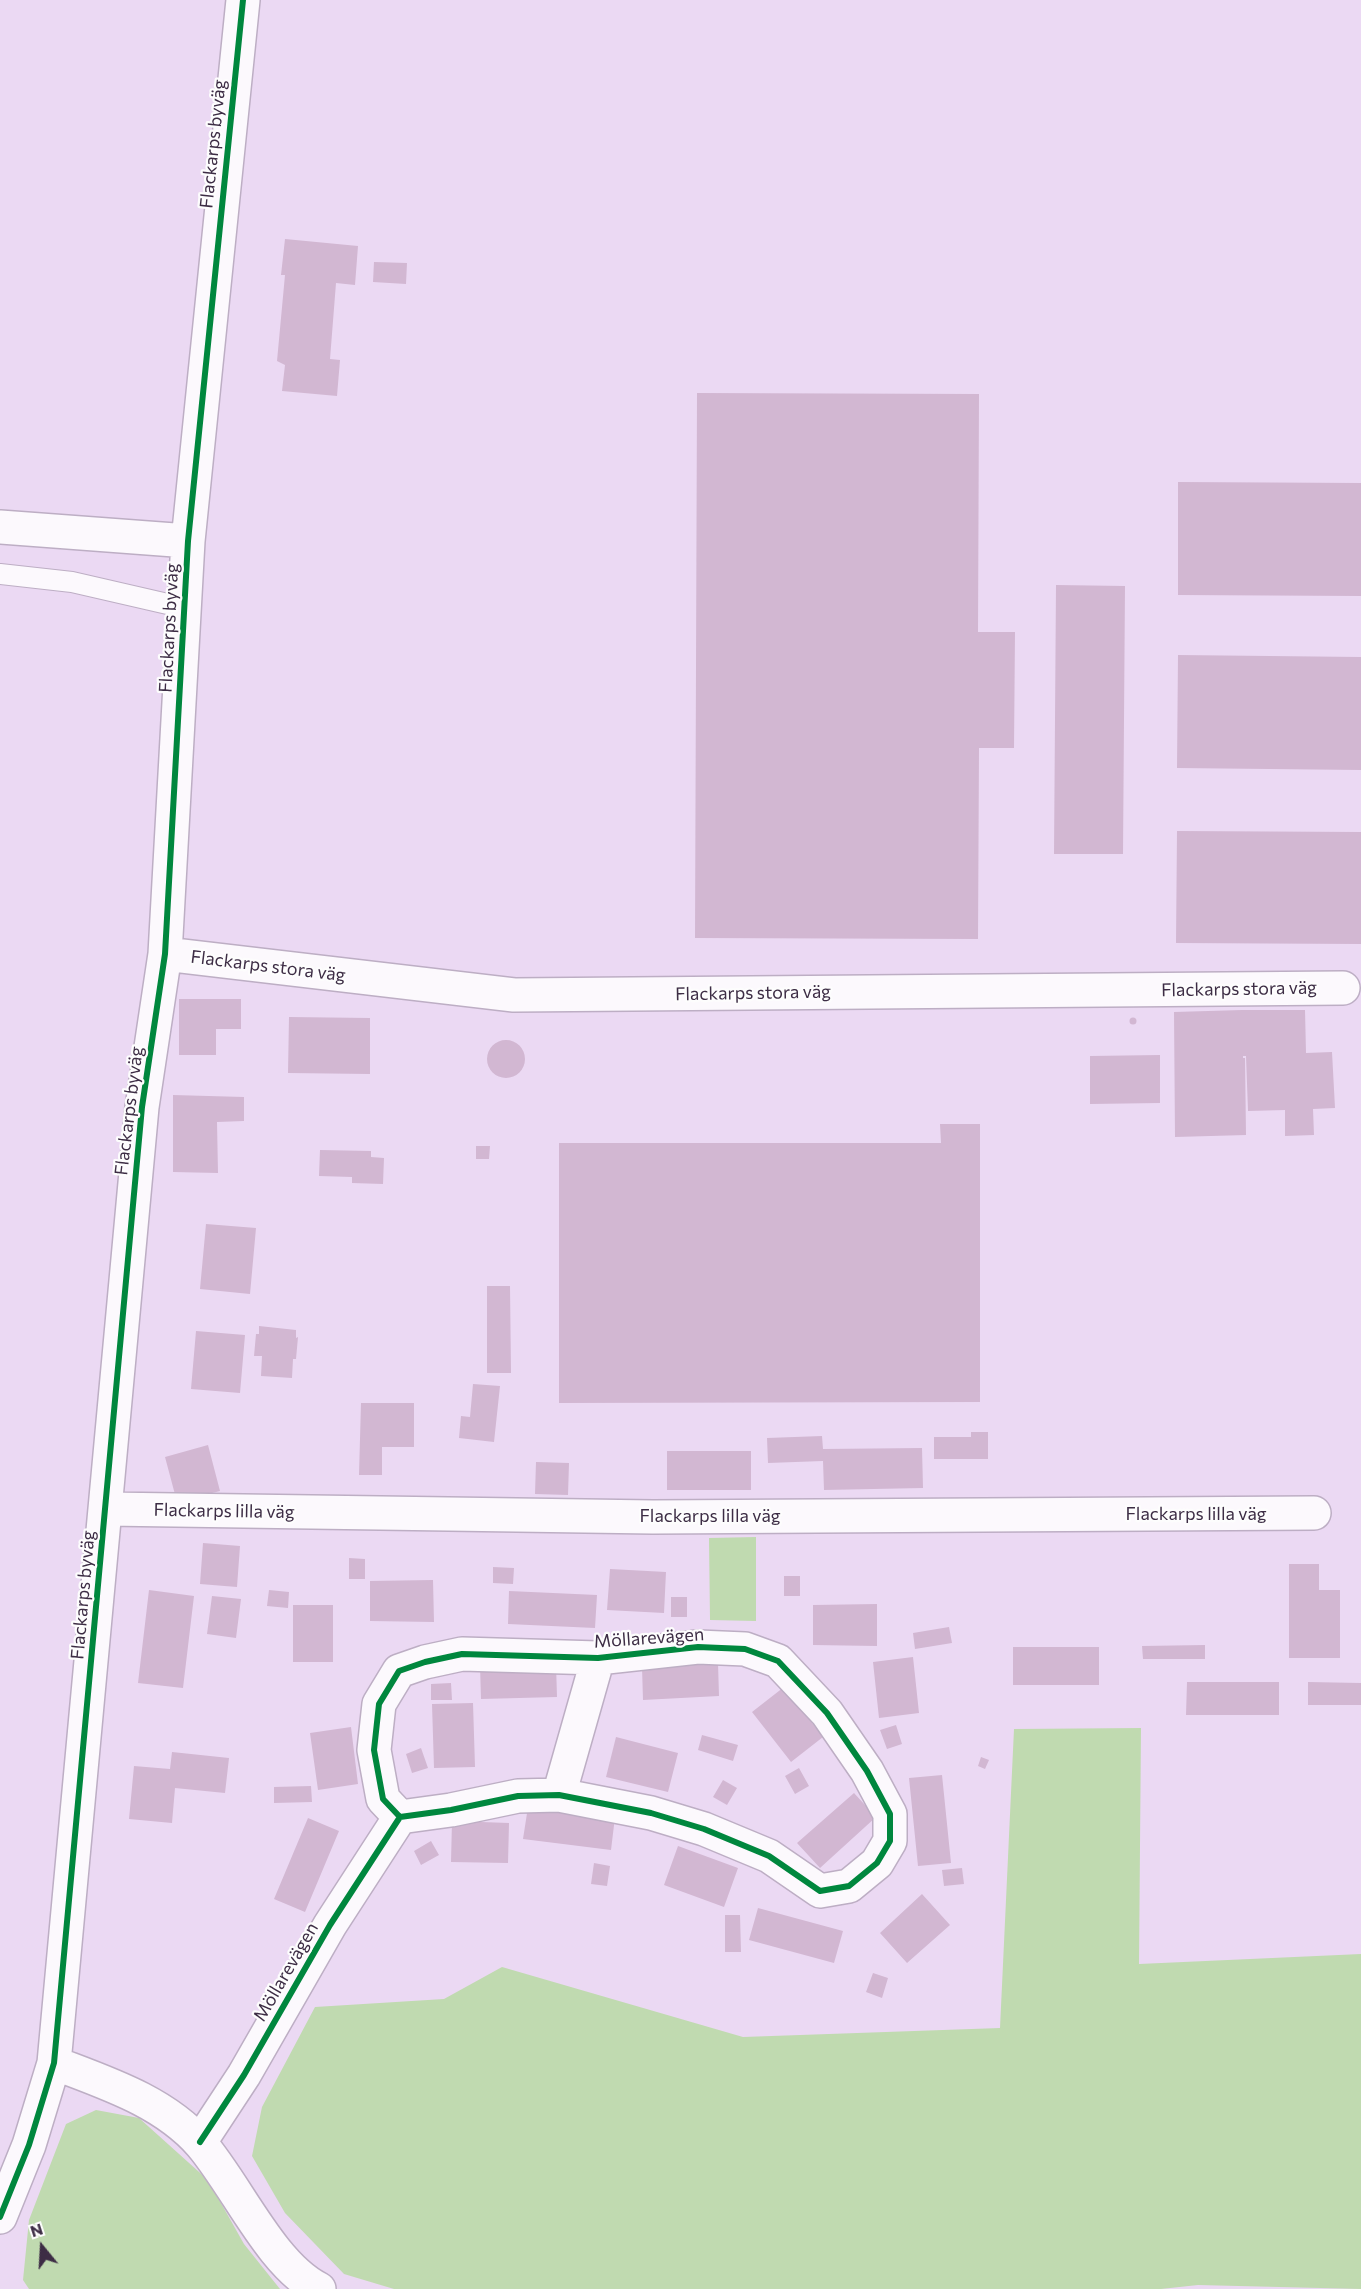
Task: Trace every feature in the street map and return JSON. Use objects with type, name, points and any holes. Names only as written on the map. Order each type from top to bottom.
[{"type":"street","name":"Flackarps byväg","points":[[0,2217],[29,2145],[54,2063],[107,1509],[142,1107],[165,954],[189,541],[243,0]]},
{"type":"street","name":"Flackarps byväg","points":[[0,527],[189,541]]},
{"type":"street","name":"Flackarps stora väg","points":[[165,954],[514,995],[1343,988]]},
{"type":"street","name":"Flackarps lilla väg","points":[[107,1509],[653,1517],[1314,1513]]},
{"type":"street","name":"Möllarevägen","points":[[698,1647],[745,1649],[778,1661],[828,1713],[867,1771],[890,1814],[890,1841],[877,1863],[849,1886],[820,1891],[769,1856],[704,1829],[651,1813],[559,1795],[518,1796],[451,1810],[400,1816],[383,1799],[374,1750],[379,1704],[399,1671],[425,1662],[462,1654],[598,1658],[698,1647]]},
{"type":"street","name":"Möllarevägen","points":[[559,1795],[598,1658]]},
{"type":"street","name":"Möllarevägen","points":[[200,2142],[244,2075],[330,1925],[400,1816]]},
{"type":"street","points":[[54,2063],[158,2107],[200,2142],[285,2262],[319,2289]]},
{"type":"lane","points":[[0,574],[72,582],[185,608]]},
{"type":"green space","points":[[756,1537],[756,1621],[710,1620],[709,1538]]},
{"type":"green space","points":[[1141,1728],[1139,1964],[1361,1954],[1361,2289],[1198,2285],[1161,2289],[394,2289],[344,2274],[285,2213],[252,2156],[262,2107],[315,2007],[444,1999],[502,1967],[743,2037],[1000,2028],[1014,1729]]},
{"type":"green space","points":[[96,2110],[139,2118],[208,2180],[244,2244],[280,2289],[29,2289],[23,2280],[29,2220],[66,2124]]},
{"type":"building","points":[[285,239],[358,246],[355,285],[336,283],[330,359],[340,360],[337,396],[282,391],[285,365],[277,361],[285,275],[281,275]]},
{"type":"building","points":[[374,262],[407,263],[406,284],[373,282]]},
{"type":"building","points":[[697,393],[979,394],[978,632],[1015,632],[1014,748],[979,748],[978,939],[695,938]]},
{"type":"building","points":[[1178,482],[1361,483],[1361,596],[1178,595]]},
{"type":"building","points":[[1056,585],[1125,586],[1123,854],[1054,854]]},
{"type":"building","points":[[1178,655],[1361,657],[1361,770],[1177,768]]},
{"type":"building","points":[[1177,831],[1361,832],[1361,944],[1176,943]]},
{"type":"building","points":[[179,999],[241,999],[241,1029],[216,1029],[216,1055],[179,1055]]},
{"type":"building","points":[[1305,1010],[1306,1053],[1332,1052],[1335,1108],[1313,1109],[1314,1135],[1285,1136],[1285,1110],[1248,1111],[1246,1056],[1243,1056],[1245,1058],[1246,1135],[1175,1137],[1174,1012]]},
{"type":"building","points":[[289,1017],[370,1018],[370,1074],[288,1073]]},
{"type":"building","points":[[1133,1018],[1136,1021],[1133,1024],[1130,1021]]},
{"type":"building","points":[[506,1040],[520,1045],[525,1059],[520,1073],[506,1078],[492,1073],[487,1059],[492,1045]]},
{"type":"building","points":[[1160,1055],[1160,1103],[1090,1104],[1090,1056]]},
{"type":"building","points":[[173,1095],[244,1097],[244,1121],[217,1122],[218,1173],[173,1172]]},
{"type":"building","points":[[940,1124],[980,1124],[980,1402],[559,1403],[559,1143],[941,1143]]},
{"type":"building","points":[[476,1146],[490,1146],[489,1159],[476,1159]]},
{"type":"building","points":[[320,1150],[371,1151],[371,1157],[384,1158],[383,1184],[352,1183],[352,1177],[319,1176]]},
{"type":"building","points":[[206,1224],[256,1228],[250,1294],[200,1289]]},
{"type":"building","points":[[487,1286],[510,1286],[511,1373],[487,1373]]},
{"type":"building","points":[[259,1326],[296,1330],[296,1338],[298,1337],[292,1378],[261,1376],[262,1356],[254,1356]]},
{"type":"building","points":[[196,1331],[245,1335],[240,1393],[191,1389]]},
{"type":"building","points":[[473,1384],[500,1386],[494,1442],[459,1438],[461,1416],[470,1417]]},
{"type":"building","points":[[361,1403],[414,1403],[414,1447],[382,1447],[382,1475],[359,1475]]},
{"type":"building","points":[[971,1432],[988,1432],[988,1459],[934,1459],[934,1437],[971,1437]]},
{"type":"building","points":[[822,1436],[823,1449],[922,1448],[923,1488],[824,1490],[823,1461],[768,1463],[767,1438]]},
{"type":"building","points":[[208,1445],[220,1491],[177,1502],[165,1457]]},
{"type":"building","points":[[667,1451],[751,1451],[751,1490],[667,1490]]},
{"type":"building","points":[[536,1462],[569,1463],[568,1495],[535,1494]]},
{"type":"building","points":[[203,1543],[240,1546],[237,1587],[200,1584]]},
{"type":"building","points":[[349,1558],[365,1559],[365,1579],[349,1579]]},
{"type":"building","points":[[1289,1564],[1319,1564],[1319,1590],[1340,1590],[1340,1658],[1289,1658]]},
{"type":"building","points":[[493,1567],[514,1568],[513,1584],[493,1583]]},
{"type":"building","points":[[610,1569],[666,1572],[664,1613],[607,1610]]},
{"type":"building","points":[[784,1576],[800,1576],[800,1596],[784,1596]]},
{"type":"building","points":[[433,1580],[434,1622],[370,1621],[370,1581]]},
{"type":"building","points":[[149,1590],[194,1596],[183,1688],[138,1683]]},
{"type":"building","points":[[269,1590],[289,1592],[288,1608],[267,1606]]},
{"type":"building","points":[[509,1591],[597,1595],[595,1628],[508,1624]]},
{"type":"building","points":[[212,1596],[241,1599],[236,1638],[207,1634]]},
{"type":"building","points":[[671,1597],[687,1597],[687,1617],[671,1617]]},
{"type":"building","points":[[877,1604],[877,1646],[813,1645],[813,1605]]},
{"type":"building","points":[[293,1605],[333,1605],[333,1662],[293,1662]]},
{"type":"building","points":[[949,1627],[952,1643],[915,1649],[913,1633]]},
{"type":"building","points":[[1205,1645],[1205,1659],[1143,1659],[1142,1646]]},
{"type":"building","points":[[1013,1647],[1099,1647],[1099,1685],[1013,1685]]},
{"type":"building","points":[[913,1657],[919,1713],[879,1718],[873,1662]]},
{"type":"building","points":[[718,1663],[719,1696],[643,1700],[642,1667]]},
{"type":"building","points":[[556,1664],[557,1697],[481,1699],[480,1665]]},
{"type":"building","points":[[1187,1682],[1279,1682],[1279,1715],[1186,1715]]},
{"type":"building","points":[[1308,1682],[1361,1683],[1361,1705],[1308,1705]]},
{"type":"building","points":[[451,1683],[452,1700],[431,1700],[431,1684]]},
{"type":"building","points":[[784,1687],[823,1737],[791,1762],[752,1712]]},
{"type":"building","points":[[473,1703],[475,1767],[434,1768],[432,1704]]},
{"type":"building","points":[[896,1725],[902,1744],[887,1749],[880,1730]]},
{"type":"building","points":[[351,1727],[358,1784],[318,1790],[310,1733]]},
{"type":"building","points":[[702,1735],[738,1745],[733,1761],[698,1750]]},
{"type":"building","points":[[616,1737],[678,1753],[668,1792],[606,1777]]},
{"type":"building","points":[[421,1748],[428,1768],[412,1773],[406,1754]]},
{"type":"building","points":[[172,1752],[229,1758],[225,1793],[175,1788],[172,1823],[129,1819],[134,1766],[170,1769]]},
{"type":"building","points":[[981,1757],[989,1760],[985,1769],[978,1766]]},
{"type":"building","points":[[799,1768],[809,1786],[795,1794],[785,1776]]},
{"type":"building","points":[[942,1775],[951,1863],[918,1866],[909,1778]]},
{"type":"building","points":[[723,1780],[737,1788],[727,1805],[713,1797]]},
{"type":"building","points":[[311,1786],[312,1802],[274,1803],[274,1787]]},
{"type":"building","points":[[854,1793],[876,1817],[820,1868],[797,1843]]},
{"type":"building","points":[[528,1807],[615,1817],[611,1850],[523,1839]]},
{"type":"building","points":[[308,1818],[339,1831],[305,1912],[274,1899]]},
{"type":"building","points":[[452,1821],[509,1823],[508,1863],[451,1862]]},
{"type":"building","points":[[431,1841],[439,1855],[421,1865],[414,1851]]},
{"type":"building","points":[[678,1846],[738,1868],[724,1907],[664,1885]]},
{"type":"building","points":[[594,1863],[610,1866],[607,1886],[591,1884]]},
{"type":"building","points":[[962,1868],[964,1884],[944,1886],[942,1870]]},
{"type":"building","points":[[922,1894],[950,1925],[907,1963],[880,1933]]},
{"type":"building","points":[[758,1908],[843,1931],[834,1963],[749,1940]]},
{"type":"building","points":[[725,1915],[740,1915],[741,1952],[725,1952]]},
{"type":"building","points":[[873,1973],[888,1978],[882,1998],[866,1992]]},
{"type":"cycle path","points":[[0,2217],[29,2145],[54,2063],[142,1107],[165,954],[188,541],[243,0]]},
{"type":"cycle path","points":[[200,2142],[244,2075],[330,1925],[400,1817],[451,1810],[518,1796],[559,1795],[651,1813],[704,1829],[769,1856],[820,1891],[849,1886],[877,1863],[890,1841],[890,1814],[867,1771],[827,1713],[778,1661],[745,1649],[698,1647],[598,1658],[462,1654],[425,1662],[399,1671],[379,1704],[374,1750],[383,1799],[400,1817]]}]
